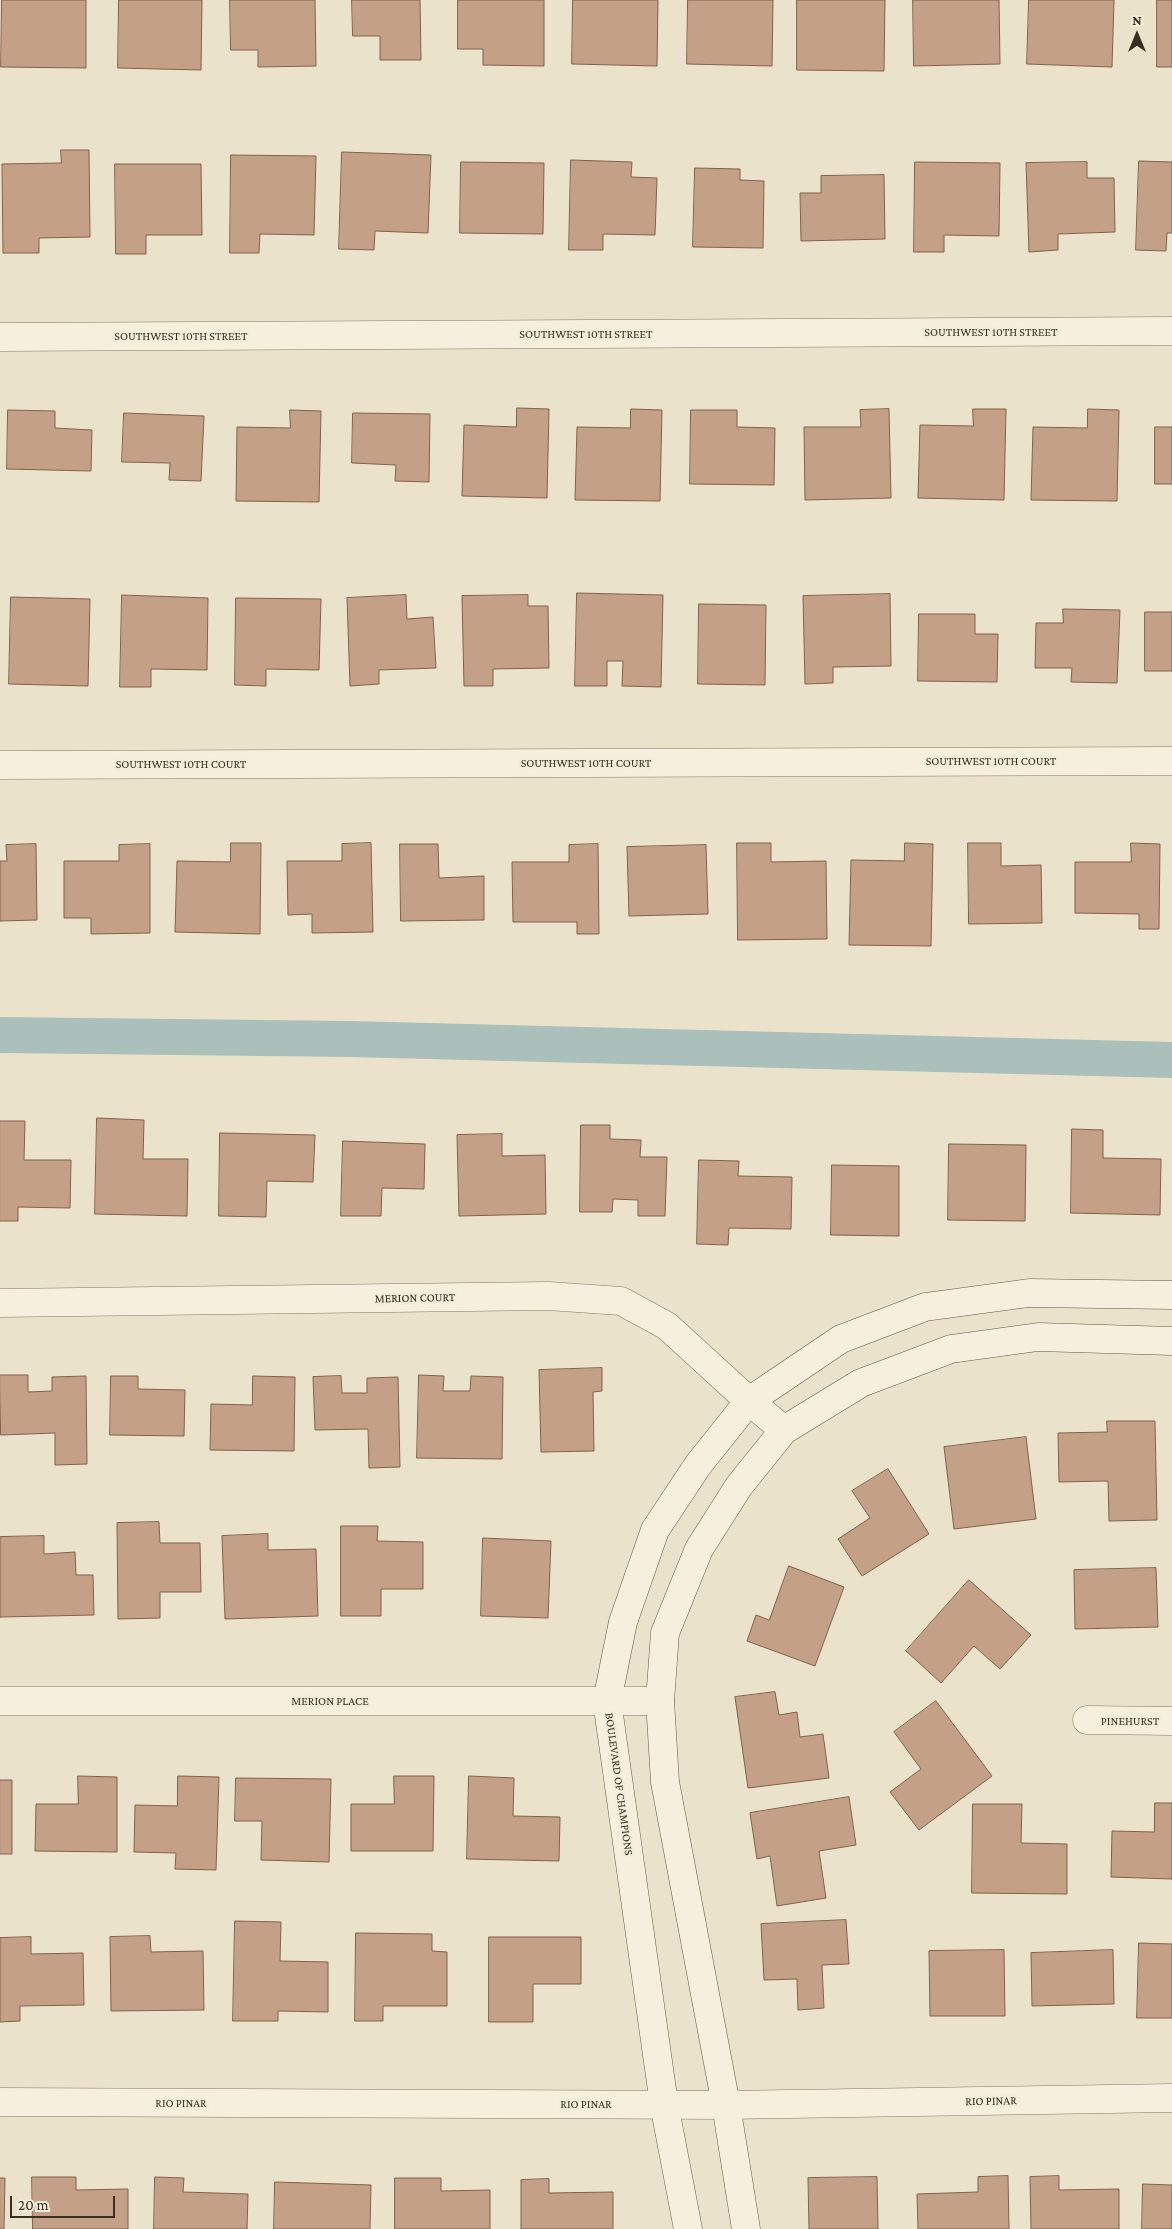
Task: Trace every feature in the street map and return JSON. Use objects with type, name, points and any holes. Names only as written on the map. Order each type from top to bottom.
[{"type":"street","name":"SOUTHWEST 10TH STREET","points":[[0,337],[1172,331]]},
{"type":"street","name":"SOUTHWEST 10TH COURT","points":[[0,765],[1172,761]]},
{"type":"street","name":"BOULEVARD OF CHAMPIONS","points":[[688,2229],[664,2104],[607,1701],[623,1622],[656,1530],[698,1465],[749,1401],[841,1339],[925,1307],[1028,1294],[1172,1295]]},
{"type":"street","name":"MERION COURT","points":[[0,1303],[548,1296],[621,1301],[667,1326],[749,1401],[784,1430]]},
{"type":"street","points":[[746,2229],[726,2105],[665,1782],[660,1701],[666,1633],[699,1549],[739,1486],[784,1430],[861,1383],[951,1350],[1038,1337],[1172,1341]]},
{"type":"street","name":"MERION PLACE","points":[[0,1701],[660,1701]]},
{"type":"street","name":"PINEHURST","points":[[1088,1720],[1172,1721]]},
{"type":"street","name":"RIO PINAR","points":[[0,2102],[726,2105],[1172,2098]]},
{"type":"building","points":[[2,0],[86,0],[86,68],[1,67]]},
{"type":"building","points":[[119,0],[202,0],[201,70],[118,68]]},
{"type":"building","points":[[230,0],[315,0],[316,66],[258,67],[258,50],[231,50]]},
{"type":"building","points":[[352,0],[420,0],[421,60],[380,60],[380,36],[353,36]]},
{"type":"building","points":[[458,0],[544,0],[544,66],[483,65],[483,49],[458,49]]},
{"type":"building","points":[[573,0],[658,0],[657,66],[572,64]]},
{"type":"building","points":[[688,0],[773,0],[772,66],[687,64]]},
{"type":"building","points":[[797,0],[885,0],[884,71],[797,70]]},
{"type":"building","points":[[913,0],[999,0],[1000,64],[914,66]]},
{"type":"building","points":[[1029,0],[1114,0],[1112,67],[1027,64]]},
{"type":"building","points":[[1157,0],[1172,0],[1172,67],[1157,67]]},
{"type":"building","points":[[61,150],[89,150],[90,237],[39,238],[39,253],[3,253],[2,164],[61,163]]},
{"type":"building","points":[[342,152],[431,155],[428,233],[375,231],[374,250],[339,249]]},
{"type":"building","points":[[231,155],[316,156],[314,235],[260,234],[259,253],[230,253]]},
{"type":"building","points":[[571,160],[632,162],[631,177],[657,178],[655,235],[603,234],[603,250],[569,250]]},
{"type":"building","points":[[1139,161],[1172,162],[1172,233],[1167,233],[1166,251],[1136,250]]},
{"type":"building","points":[[461,162],[544,163],[543,234],[460,233]]},
{"type":"building","points":[[915,162],[1000,163],[999,236],[944,235],[944,252],[914,252]]},
{"type":"building","points":[[1087,162],[1087,178],[1114,178],[1115,232],[1058,234],[1058,250],[1029,252],[1026,163]]},
{"type":"building","points":[[115,164],[201,164],[202,235],[146,235],[146,254],[116,254]]},
{"type":"building","points":[[695,168],[740,169],[740,180],[764,181],[763,248],[693,247]]},
{"type":"building","points":[[884,175],[885,239],[801,241],[800,193],[821,193],[821,176]]},
{"type":"building","points":[[517,408],[549,409],[547,498],[462,496],[464,425],[516,427]]},
{"type":"building","points":[[631,409],[662,410],[660,501],[575,500],[577,427],[630,428]]},
{"type":"building","points":[[889,409],[891,498],[805,500],[804,427],[861,427],[860,410]]},
{"type":"building","points":[[973,409],[1006,409],[1004,500],[918,498],[920,425],[973,426]]},
{"type":"building","points":[[1088,409],[1119,410],[1117,501],[1031,500],[1033,427],[1087,428]]},
{"type":"building","points":[[8,410],[55,411],[55,428],[92,430],[91,471],[7,469]]},
{"type":"building","points":[[290,410],[321,411],[319,502],[236,501],[237,427],[290,428]]},
{"type":"building","points":[[691,410],[737,410],[737,427],[775,428],[774,485],[690,484]]},
{"type":"building","points":[[124,413],[204,416],[201,481],[169,480],[170,463],[122,462]]},
{"type":"building","points":[[353,413],[430,414],[429,482],[395,481],[396,465],[352,463]]},
{"type":"building","points":[[1155,427],[1172,427],[1172,484],[1155,484]]},
{"type":"building","points":[[577,593],[663,595],[661,687],[622,686],[623,661],[607,661],[607,686],[575,686]]},
{"type":"building","points":[[890,594],[891,666],[833,667],[833,683],[805,684],[803,596]]},
{"type":"building","points":[[122,595],[208,598],[207,670],[151,669],[151,687],[120,687]]},
{"type":"building","points":[[406,595],[407,619],[433,617],[436,668],[379,670],[379,684],[350,686],[347,598]]},
{"type":"building","points":[[528,595],[528,606],[548,606],[549,668],[493,669],[493,686],[464,686],[462,596]]},
{"type":"building","points":[[11,597],[90,599],[88,686],[9,684]]},
{"type":"building","points":[[236,598],[321,599],[319,670],[266,669],[266,686],[235,685]]},
{"type":"building","points":[[699,604],[766,605],[765,685],[698,684]]},
{"type":"building","points":[[1063,609],[1120,610],[1117,683],[1071,682],[1072,668],[1035,668],[1036,623],[1063,623]]},
{"type":"building","points":[[1145,612],[1172,612],[1172,671],[1145,671]]},
{"type":"building","points":[[919,614],[975,614],[975,634],[998,634],[997,682],[918,681]]},
{"type":"building","points":[[231,843],[261,843],[260,934],[175,932],[177,861],[230,862]]},
{"type":"building","points":[[371,843],[373,932],[312,933],[312,914],[288,915],[287,861],[342,861],[342,844]]},
{"type":"building","points":[[737,843],[771,843],[771,862],[826,861],[827,939],[738,940]]},
{"type":"building","points":[[905,843],[933,844],[931,946],[849,945],[851,860],[904,861]]},
{"type":"building","points":[[968,843],[1001,843],[1001,866],[1041,865],[1042,923],[969,924]]},
{"type":"building","points":[[1131,843],[1160,844],[1159,929],[1139,929],[1139,914],[1075,913],[1075,862],[1131,862]]},
{"type":"building","points":[[36,844],[37,920],[0,921],[0,861],[7,861],[6,845]]},
{"type":"building","points":[[150,844],[150,933],[91,934],[91,918],[64,918],[64,861],[119,861],[119,845]]},
{"type":"building","points":[[400,844],[438,844],[439,878],[484,876],[484,920],[401,921]]},
{"type":"building","points":[[598,844],[599,934],[577,934],[577,922],[513,922],[512,862],[569,862],[569,845]]},
{"type":"building","points":[[706,845],[708,914],[629,916],[627,847]]},
{"type":"building","points":[[97,1118],[144,1120],[143,1159],[188,1159],[187,1216],[95,1214]]},
{"type":"building","points":[[0,1121],[25,1121],[24,1160],[71,1160],[70,1208],[18,1207],[18,1221],[0,1221]]},
{"type":"building","points":[[581,1125],[610,1125],[610,1139],[641,1140],[640,1157],[667,1157],[665,1216],[638,1216],[638,1200],[613,1199],[612,1212],[580,1212]]},
{"type":"building","points":[[1072,1129],[1103,1130],[1103,1158],[1161,1159],[1160,1215],[1071,1213]]},
{"type":"building","points":[[220,1133],[315,1135],[313,1182],[267,1181],[266,1217],[219,1216]]},
{"type":"building","points":[[502,1134],[502,1156],[545,1155],[546,1214],[459,1216],[457,1135]]},
{"type":"building","points":[[343,1141],[425,1144],[424,1189],[382,1188],[381,1216],[341,1216]]},
{"type":"building","points":[[949,1144],[1026,1145],[1025,1221],[948,1220]]},
{"type":"building","points":[[699,1160],[739,1161],[738,1176],[792,1177],[791,1229],[729,1228],[728,1245],[697,1244]]},
{"type":"building","points":[[832,1165],[899,1166],[899,1236],[831,1235]]},
{"type":"building","points":[[602,1368],[602,1391],[593,1392],[594,1451],[541,1452],[539,1370]]},
{"type":"building","points":[[0,1375],[28,1375],[28,1392],[52,1391],[52,1377],[86,1376],[87,1464],[55,1465],[55,1433],[1,1435]]},
{"type":"building","points":[[419,1375],[444,1376],[443,1391],[470,1391],[471,1376],[503,1377],[502,1459],[417,1458]]},
{"type":"building","points":[[111,1376],[138,1376],[138,1389],[185,1390],[184,1436],[110,1435]]},
{"type":"building","points":[[253,1376],[295,1377],[294,1451],[210,1450],[211,1404],[252,1405]]},
{"type":"building","points":[[341,1376],[342,1393],[367,1393],[367,1378],[398,1377],[400,1467],[369,1468],[368,1429],[315,1430],[313,1377]]},
{"type":"building","points":[[1107,1421],[1155,1421],[1157,1520],[1109,1521],[1108,1481],[1059,1482],[1058,1433],[1107,1432]]},
{"type":"building","points":[[1026,1437],[1036,1519],[954,1529],[944,1447]]},
{"type":"building","points":[[888,1469],[929,1534],[862,1576],[838,1539],[870,1518],[852,1491]]},
{"type":"building","points":[[159,1522],[160,1543],[200,1543],[201,1592],[160,1592],[160,1618],[118,1619],[117,1523]]},
{"type":"building","points":[[341,1526],[378,1526],[377,1541],[423,1542],[423,1589],[381,1589],[381,1616],[341,1616]]},
{"type":"building","points":[[268,1534],[268,1550],[316,1549],[318,1616],[225,1619],[222,1536]]},
{"type":"building","points":[[44,1536],[44,1554],[75,1552],[76,1575],[93,1575],[94,1615],[0,1617],[0,1537]]},
{"type":"building","points":[[483,1538],[551,1541],[548,1618],[481,1616]]},
{"type":"building","points":[[789,1566],[844,1587],[815,1666],[747,1641],[756,1615],[769,1620]]},
{"type":"building","points":[[1156,1568],[1158,1627],[1075,1629],[1074,1570]]},
{"type":"building","points":[[969,1580],[1031,1635],[1000,1669],[974,1646],[941,1683],[906,1651]]},
{"type":"building","points":[[775,1692],[779,1715],[797,1712],[800,1737],[823,1734],[829,1778],[748,1788],[735,1697]]},
{"type":"building","points":[[936,1701],[992,1776],[919,1830],[890,1792],[921,1769],[894,1732]]},
{"type":"building","points":[[78,1776],[117,1777],[117,1852],[35,1851],[36,1804],[78,1804]]},
{"type":"building","points":[[178,1776],[219,1777],[216,1870],[175,1869],[176,1853],[134,1852],[135,1805],[177,1806]]},
{"type":"building","points":[[394,1776],[434,1776],[433,1851],[351,1851],[351,1804],[394,1804]]},
{"type":"building","points":[[469,1776],[514,1778],[513,1816],[560,1817],[559,1861],[467,1859]]},
{"type":"building","points":[[236,1778],[331,1779],[329,1862],[261,1860],[262,1821],[235,1821]]},
{"type":"building","points":[[0,1780],[12,1780],[12,1854],[0,1854]]},
{"type":"building","points":[[849,1797],[856,1845],[819,1851],[826,1898],[777,1906],[770,1856],[757,1859],[750,1813]]},
{"type":"building","points":[[1155,1803],[1172,1803],[1172,1879],[1111,1877],[1112,1831],[1154,1832]]},
{"type":"building","points":[[973,1804],[1022,1804],[1021,1843],[1067,1844],[1067,1894],[972,1893]]},
{"type":"building","points":[[846,1920],[849,1964],[822,1965],[824,2008],[798,2010],[797,1979],[764,1980],[761,1924]]},
{"type":"building","points":[[235,1921],[281,1922],[280,1961],[328,1962],[328,2012],[278,2011],[278,2021],[233,2021]]},
{"type":"building","points":[[356,1933],[432,1934],[432,1951],[447,1952],[447,2006],[383,2006],[383,2021],[355,2021]]},
{"type":"building","points":[[150,1936],[151,1952],[203,1951],[204,2010],[111,2011],[110,1937]]},
{"type":"building","points":[[31,1937],[31,1954],[83,1953],[84,2005],[20,2006],[20,2021],[0,2022],[0,1938]]},
{"type":"building","points":[[489,1937],[581,1937],[581,1984],[533,1984],[533,2022],[489,2022]]},
{"type":"building","points":[[1139,1943],[1172,1944],[1172,2018],[1137,2018]]},
{"type":"building","points":[[1004,1950],[1005,2016],[930,2016],[929,1951]]},
{"type":"building","points":[[1113,1950],[1114,2004],[1032,2006],[1031,1953]]},
{"type":"building","points":[[1008,2176],[1009,2229],[918,2229],[917,2194],[978,2192],[978,2177]]},
{"type":"building","points":[[1059,2176],[1059,2190],[1119,2189],[1119,2229],[1031,2229],[1030,2177]]},
{"type":"building","points":[[32,2177],[76,2177],[76,2190],[128,2189],[128,2229],[33,2229]]},
{"type":"building","points":[[155,2177],[184,2178],[183,2192],[248,2194],[247,2229],[154,2229]]},
{"type":"building","points":[[877,2177],[878,2229],[809,2229],[808,2178]]},
{"type":"building","points":[[0,2178],[5,2178],[4,2229],[0,2229]]},
{"type":"building","points":[[395,2178],[441,2178],[441,2191],[490,2190],[490,2229],[395,2229]]},
{"type":"building","points":[[549,2179],[549,2193],[613,2192],[613,2229],[521,2229],[521,2180]]},
{"type":"building","points":[[275,2182],[371,2185],[370,2229],[274,2229]]},
{"type":"building","points":[[1143,2184],[1172,2185],[1172,2229],[1142,2229]]},
{"type":"waterway","points":[[0,1035],[350,1039],[1172,1060]]}]
